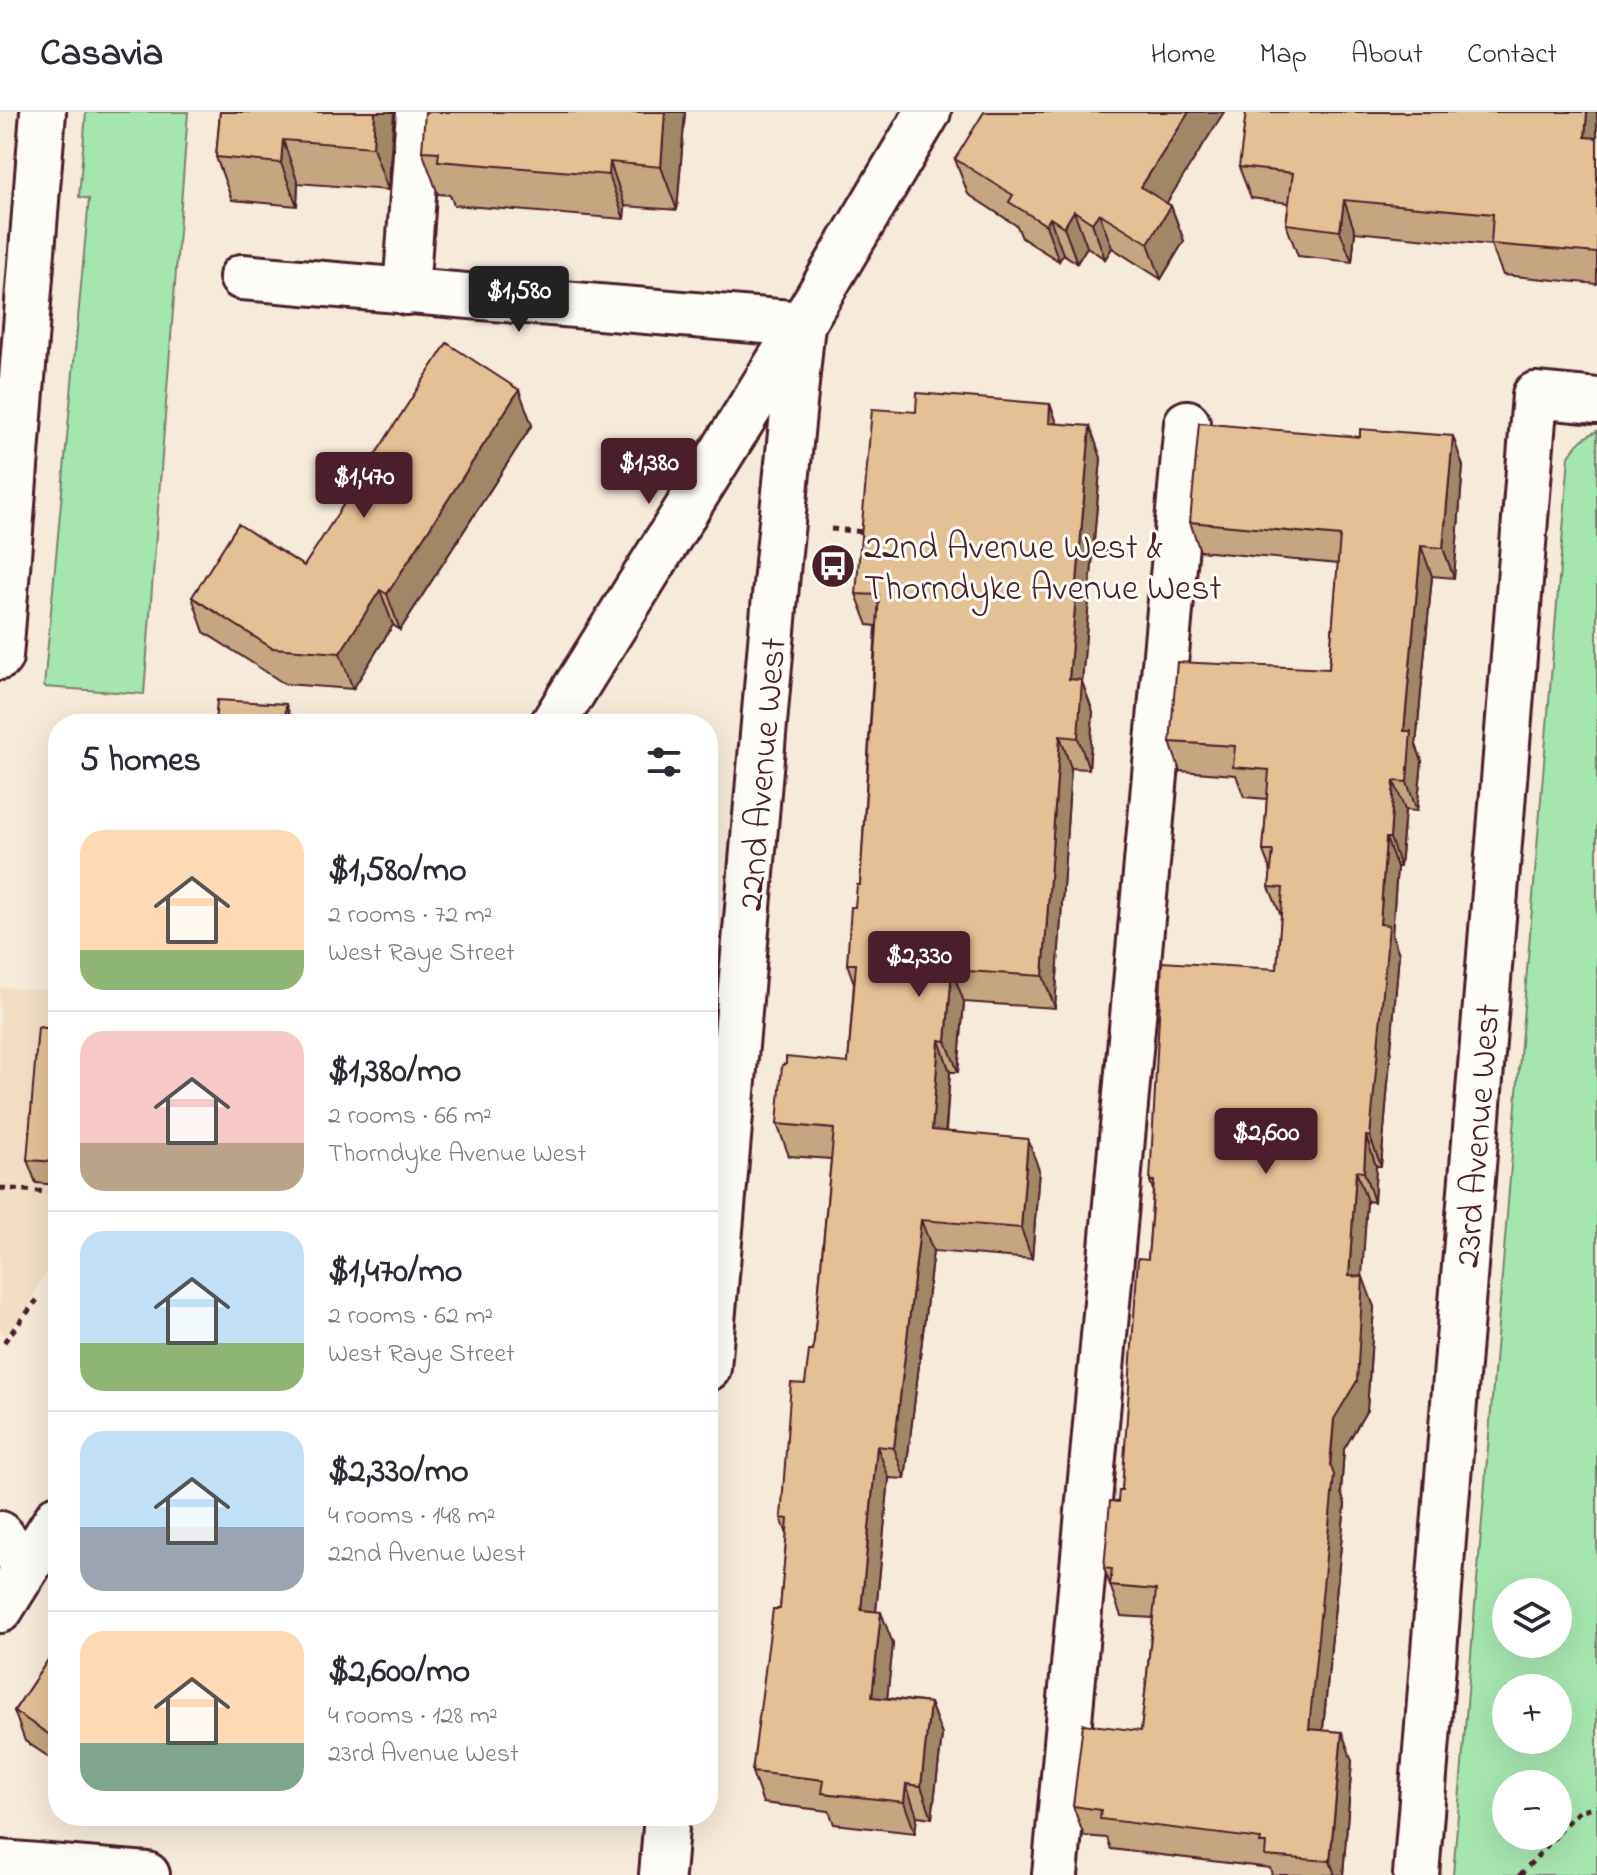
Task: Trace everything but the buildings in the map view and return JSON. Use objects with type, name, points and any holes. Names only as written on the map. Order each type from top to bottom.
[{"type":"street","points":[[0,657],[43,112]]},
{"type":"street","points":[[406,292],[419,112]]},
{"type":"street","points":[[559,714],[802,324],[928,112]]},
{"type":"street","points":[[242,277],[802,324]]},
{"type":"street","name":"22nd Avenue West","points":[[718,1204],[802,324]]},
{"type":"street","name":"23rd Avenue West","points":[[1416,1875],[1535,395],[1597,401]]},
{"type":"street","points":[[1055,1875],[1187,423]]},
{"type":"street","points":[[0,1610],[48,1533]]},
{"type":"street","points":[[0,1534],[27,1567]]},
{"type":"street","points":[[662,1875],[666,1826]]},
{"type":"street","points":[[0,1863],[147,1875]]},
{"type":"path","points":[[830,529],[872,533]]},
{"type":"path","points":[[1079,549],[1174,557]]},
{"type":"path","points":[[0,1188],[48,1192]]},
{"type":"path","points":[[4,1342],[37,1300]]},
{"type":"path","points":[[1572,1819],[1579,1811],[1597,1806]]},
{"type":"path","points":[[1520,1875],[1543,1850]]},
{"type":"shaded area","points":[[0,987],[48,990],[48,1270],[28,1310],[5,1336],[0,1329]]},
{"type":"green space","points":[[86,112],[188,112],[144,694],[44,687],[89,199],[79,197]]},
{"type":"green space","points":[[1597,431],[1597,1875],[1453,1875],[1569,457],[1584,438]]},
{"type":"place","name":"22nd Avenue West & Thorndyke Avenue West","points":[[833,566]]}]
